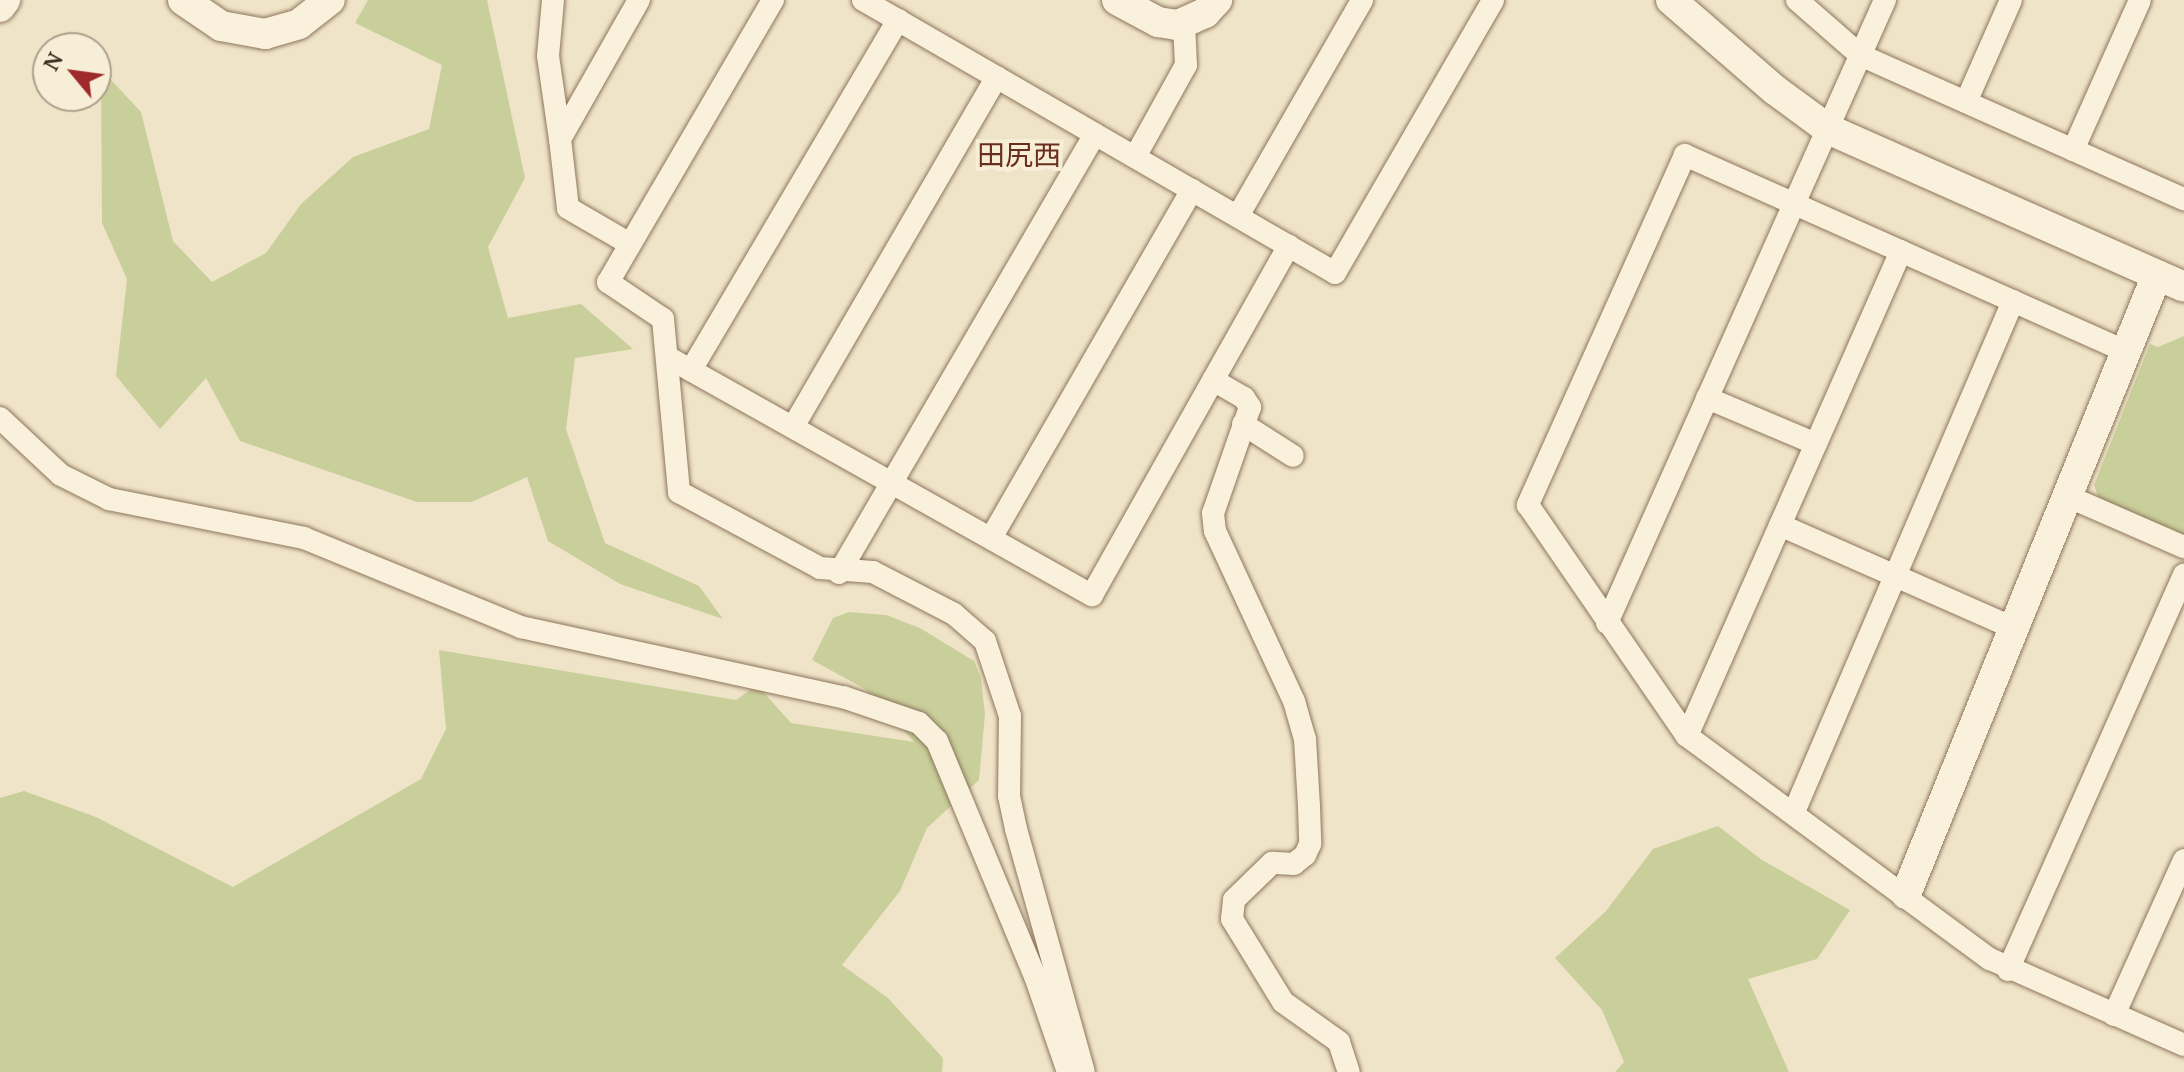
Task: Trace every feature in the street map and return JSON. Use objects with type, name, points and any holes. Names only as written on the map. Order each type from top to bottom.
[{"type":"street","points":[[0,7],[5,0]]},
{"type":"street","points":[[183,0],[221,26],[265,34],[299,24],[330,0]]},
{"type":"street","points":[[553,0],[548,56],[568,208],[630,244]]},
{"type":"street","points":[[560,139],[639,0]]},
{"type":"street","points":[[773,0],[608,282],[663,319],[679,492],[820,568],[839,573],[873,572],[954,614],[985,641],[1010,716],[1009,796],[1016,829],[1084,1072]]},
{"type":"street","points":[[863,0],[1335,273],[1493,0]]},
{"type":"street","points":[[1117,0],[1158,22],[1184,24],[1217,0]]},
{"type":"street","points":[[1238,216],[1362,0]]},
{"type":"street","points":[[1671,0],[1775,90],[1828,129],[2170,281],[2125,351],[1906,894]]},
{"type":"street","points":[[1797,0],[1860,55],[2184,199]]},
{"type":"street","points":[[1607,623],[1885,0]]},
{"type":"street","points":[[1966,102],[2011,0]]},
{"type":"street","points":[[2073,150],[2140,0]]},
{"type":"street","points":[[691,370],[898,20]]},
{"type":"street","points":[[1135,157],[1186,65],[1184,24]]},
{"type":"street","points":[[793,427],[997,77]]},
{"type":"street","points":[[839,573],[1095,134]]},
{"type":"street","points":[[2125,351],[1685,155],[1528,505],[1687,736],[2008,970],[2184,1045]]},
{"type":"street","points":[[991,538],[1192,190]]},
{"type":"street","points":[[669,358],[1092,595],[1289,246]]},
{"type":"street","points":[[1687,736],[1901,251]]},
{"type":"street","points":[[1794,812],[2013,301]]},
{"type":"street","points":[[1213,380],[1244,398],[1250,407],[1213,513],[1215,531],[1294,701],[1305,739],[1310,844],[1294,864],[1272,863],[1234,900],[1232,919],[1283,1002],[1339,1042],[1349,1072]]},
{"type":"street","points":[[1707,398],[1816,444]]},
{"type":"street","points":[[0,418],[61,475],[109,499],[304,538],[521,627],[843,697],[919,723],[937,741],[1035,976],[1068,1072]]},
{"type":"street","points":[[1243,424],[1293,456]]},
{"type":"street","points":[[2067,496],[2184,547]]},
{"type":"street","points":[[1780,525],[2013,628]]},
{"type":"street","points":[[2008,970],[2184,574]]},
{"type":"street","points":[[2114,1015],[2184,860]]},
{"type":"green space","points":[[368,0],[487,0],[525,178],[488,247],[508,318],[581,304],[633,349],[575,358],[566,429],[605,543],[699,586],[723,619],[620,584],[548,541],[527,477],[472,502],[417,502],[240,441],[206,378],[160,429],[116,376],[127,279],[102,223],[101,112],[112,112],[112,81],[141,112],[173,241],[212,282],[266,253],[301,204],[353,157],[429,129],[442,65],[355,23]]},
{"type":"green space","points":[[2184,336],[2184,537],[2099,499],[2094,485],[2150,344],[2158,347]]},
{"type":"green space","points":[[849,612],[886,615],[920,628],[974,661],[981,678],[985,714],[979,780],[927,828],[900,891],[842,965],[888,998],[943,1058],[942,1072],[0,1072],[0,798],[24,791],[96,817],[233,887],[421,779],[446,729],[439,650],[736,700],[757,685],[791,723],[914,742],[865,689],[812,660],[833,618]]},
{"type":"green space","points":[[1718,826],[1762,860],[1850,910],[1817,959],[1748,979],[1789,1072],[1615,1072],[1624,1062],[1602,1010],[1555,958],[1606,911],[1653,849]]},
{"type":"district","name":"田尻西","points":[[1019,155]]}]
